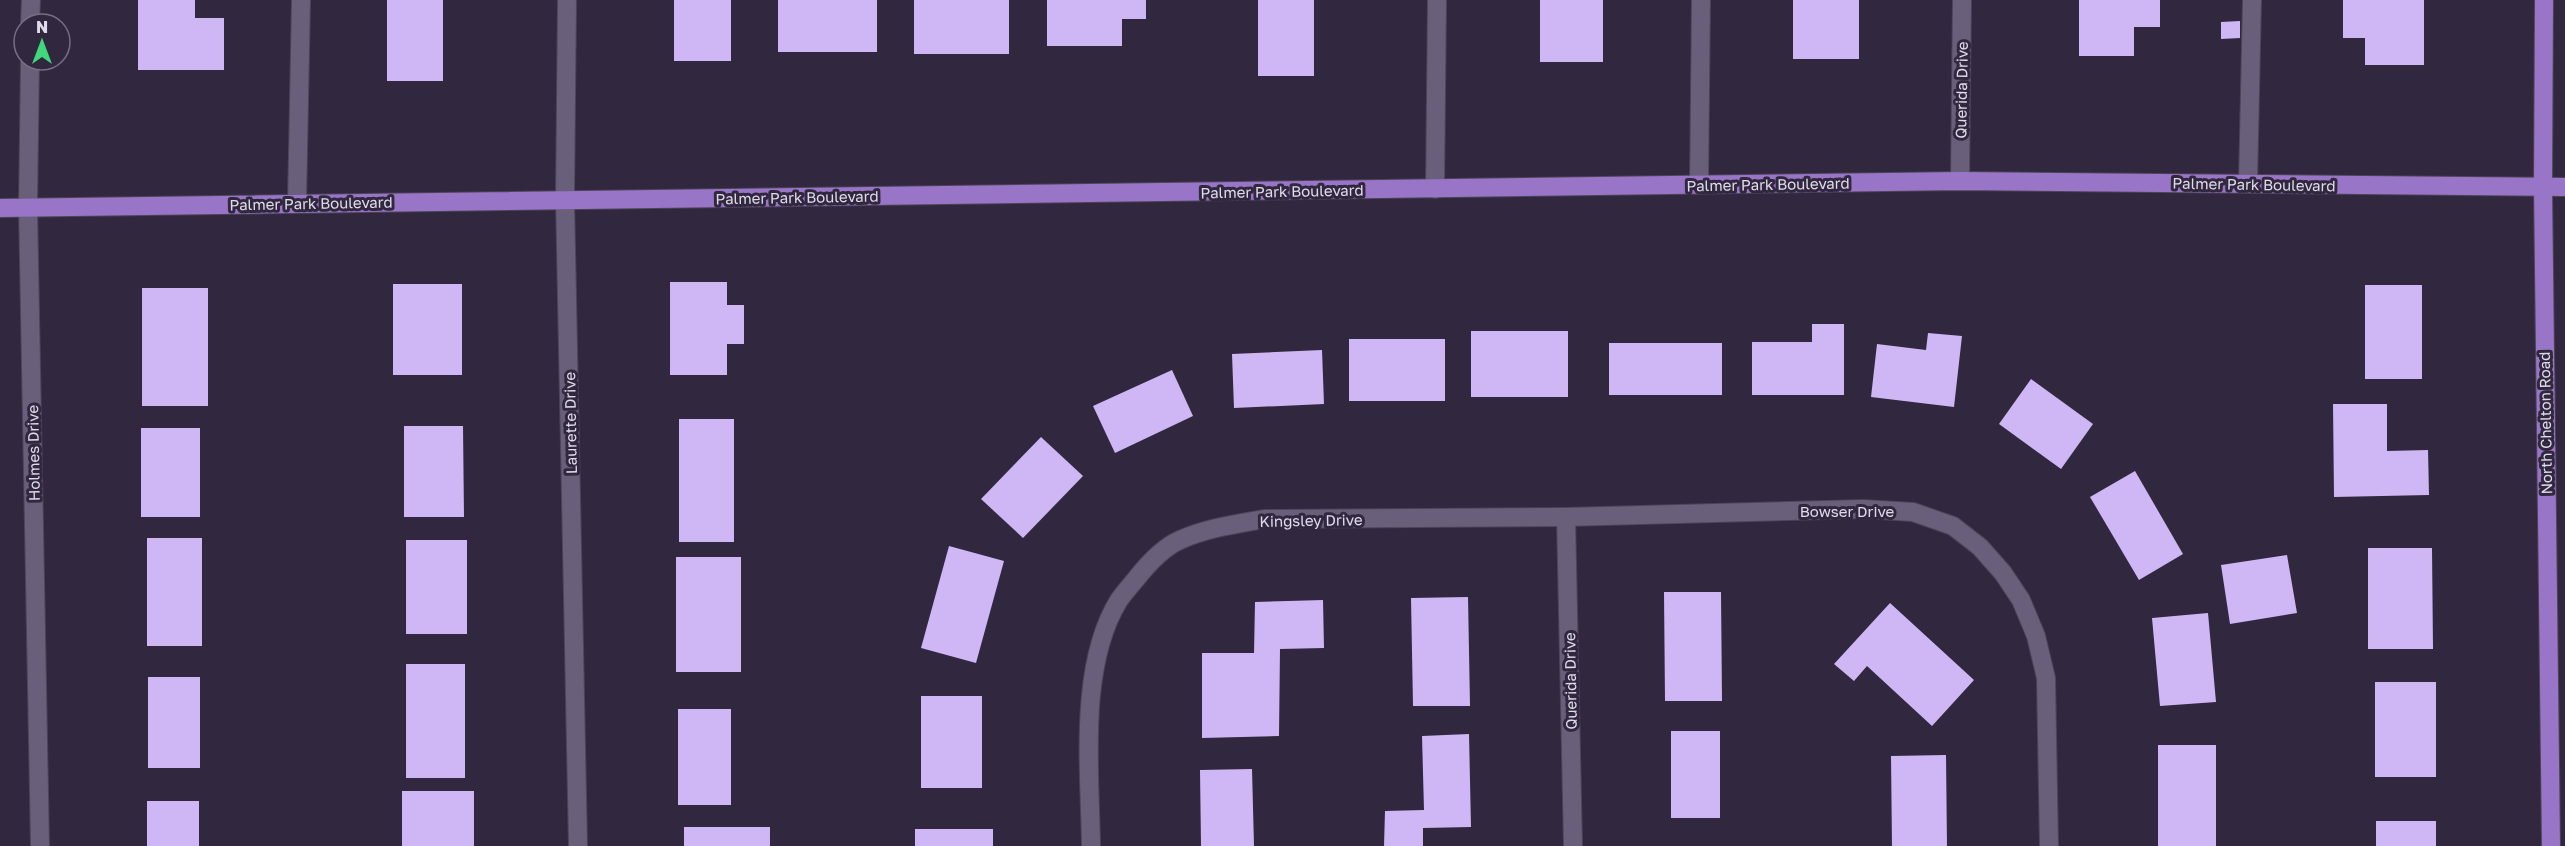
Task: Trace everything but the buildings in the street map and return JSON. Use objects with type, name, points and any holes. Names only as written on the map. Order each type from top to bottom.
[{"type":"main road","name":"North Chelton Road","points":[[2544,0],[2542,187],[2551,846]]},
{"type":"main road","name":"Palmer Park Boulevard","points":[[0,208],[1960,181],[2565,187]]},
{"type":"street","points":[[297,203],[301,0]]},
{"type":"street","name":"Laurette Drive","points":[[567,0],[565,199],[578,846]]},
{"type":"street","points":[[1435,189],[1437,0]]},
{"type":"street","points":[[1699,185],[1701,0]]},
{"type":"street","name":"Querida Drive","points":[[1960,181],[1962,0]]},
{"type":"street","points":[[2248,183],[2253,0]]},
{"type":"street","name":"Holmes Drive","points":[[30,72],[28,207],[40,846]]},
{"type":"street","name":"Bowser Drive","points":[[1566,517],[1863,509],[1913,512],[1953,526],[1980,547],[2003,573],[2021,600],[2036,636],[2046,678],[2049,846]]},
{"type":"street","name":"Querida Drive","points":[[1566,517],[1573,846]]},
{"type":"street","name":"Kingsley Drive","points":[[1091,846],[1090,703],[1094,666],[1104,632],[1119,600],[1145,568],[1178,541],[1218,527],[1264,519],[1566,517]]}]
